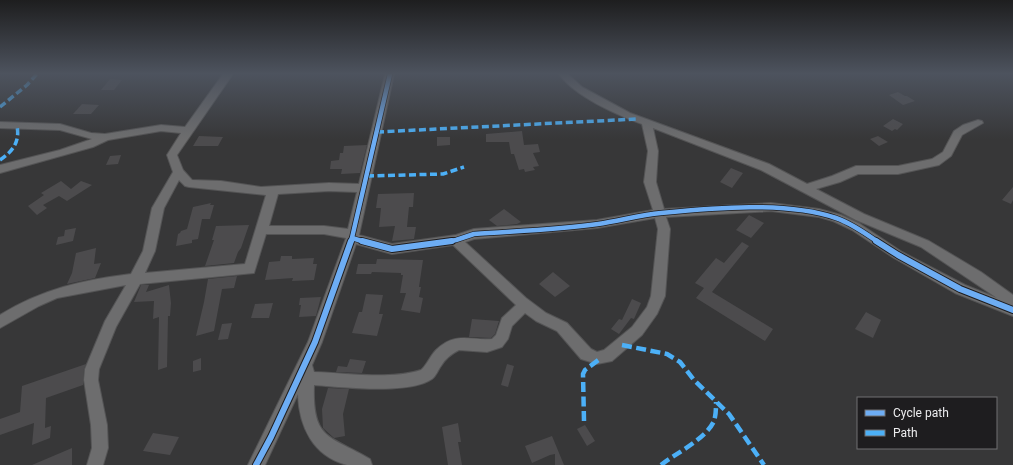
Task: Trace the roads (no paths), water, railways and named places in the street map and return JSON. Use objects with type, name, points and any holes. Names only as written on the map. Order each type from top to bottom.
[{"type":"street","points":[[212,96],[172,155],[178,172],[189,183],[221,185],[252,191],[329,187],[364,188]]},
{"type":"street","points":[[256,465],[271,437],[315,342],[352,236],[385,96]]},
{"type":"street","points":[[591,96],[626,115],[758,164],[807,188],[860,217],[925,244],[976,276],[1013,302]]},
{"type":"street","points":[[456,240],[525,305],[541,318],[562,327],[586,354],[596,358],[607,356],[637,331],[652,310],[658,296],[664,244],[664,229],[650,182],[653,151],[647,123]]},
{"type":"street","points":[[807,188],[836,179],[856,170],[898,170],[935,162],[947,154],[958,133],[978,123]]},
{"type":"street","points":[[0,125],[60,127],[91,136],[105,137],[161,128],[188,130]]},
{"type":"street","points":[[0,169],[89,145],[105,137]]},
{"type":"street","points":[[96,465],[100,448],[99,425],[91,380],[92,369],[110,325],[136,280],[149,251],[158,208],[178,172]]},
{"type":"street","points":[[0,322],[18,310],[56,294],[118,282],[250,269],[273,191]]},
{"type":"street","points":[[262,230],[324,230],[352,236],[392,249],[456,240],[474,234],[597,224],[660,213],[771,207],[819,213],[837,218],[856,227],[923,270],[960,289],[1013,310]]},
{"type":"street","points":[[307,378],[395,381],[416,379],[428,374],[436,361],[446,350],[454,346],[462,344],[487,345],[497,343],[502,337],[508,321],[525,305]]},
{"type":"street","points":[[308,356],[306,396],[307,418],[313,433],[322,443],[364,465]]}]
